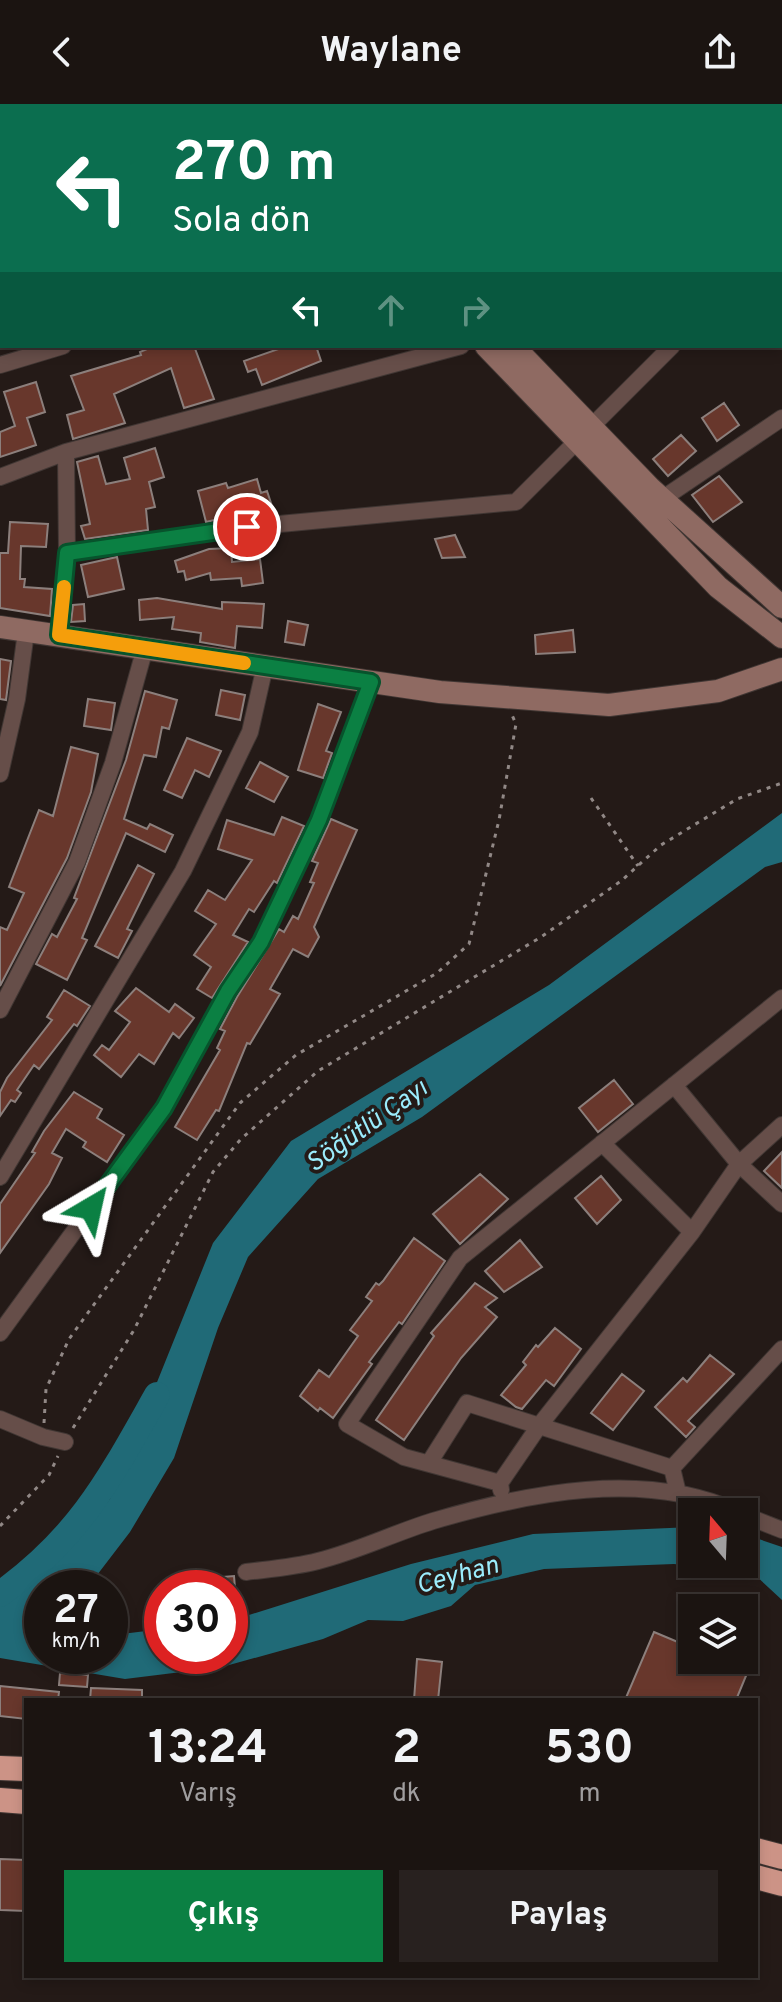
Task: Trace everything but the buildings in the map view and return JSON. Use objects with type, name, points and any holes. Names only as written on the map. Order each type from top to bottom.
[{"type":"highway","points":[[0,1768],[24,1769]]},
{"type":"highway","points":[[0,1800],[24,1802]]},
{"type":"highway","points":[[758,1851],[782,1857]]},
{"type":"highway","points":[[758,1878],[782,1884]]},
{"type":"street","points":[[0,365],[56,348]]},
{"type":"street","points":[[0,477],[66,452],[454,348]]},
{"type":"street","points":[[488,348],[782,607]]},
{"type":"street","points":[[515,348],[718,587],[782,637]]},
{"type":"street","points":[[67,553],[247,527],[516,502],[668,348]]},
{"type":"street","points":[[662,499],[782,418]]},
{"type":"street","points":[[59,635],[67,553],[66,452]]},
{"type":"street","points":[[0,627],[371,682],[609,705],[718,691],[782,669]]},
{"type":"street","points":[[0,774],[17,699],[26,632]]},
{"type":"street","points":[[0,1010],[77,862],[113,763],[145,648]]},
{"type":"street","points":[[0,1177],[183,871],[250,732],[265,666]]},
{"type":"street","points":[[0,1333],[164,1108],[228,991],[261,942],[319,820],[371,682]]},
{"type":"street","points":[[500,1483],[404,1457],[347,1424],[460,1258],[782,998]]},
{"type":"street","points":[[674,1085],[739,1164],[782,1204]]},
{"type":"street","points":[[503,1503],[500,1483],[539,1426],[692,1232],[739,1164],[782,1125]]},
{"type":"street","points":[[602,1143],[692,1232]]},
{"type":"street","points":[[672,1468],[782,1349]]},
{"type":"street","points":[[429,1463],[467,1403],[672,1468]]},
{"type":"street","points":[[0,1419],[43,1437],[65,1442]]},
{"type":"street","points":[[672,1468],[678,1493]]},
{"type":"street","points":[[248,1572],[315,1562],[431,1522],[503,1503],[580,1492],[678,1493],[694,1498]]},
{"type":"street","points":[[758,1521],[782,1530]]},
{"type":"path","points":[[43,1437],[46,1389],[69,1339],[240,1103],[296,1055],[437,973],[469,944],[499,820],[516,724],[503,697]]},
{"type":"path","points":[[0,1526],[49,1475],[65,1442],[134,1330],[213,1172],[241,1139],[318,1071],[541,937],[638,866],[661,845],[737,799],[782,783]]},
{"type":"path","points":[[591,798],[638,866]]},
{"type":"water","points":[[782,813],[782,862],[765,867],[422,1117],[318,1179],[248,1257],[218,1328],[174,1458],[130,1532],[101,1570],[45,1570],[110,1499],[213,1243],[291,1141],[549,985]]},
{"type":"water","name":"Ceyhan","points":[[678,1528],[678,1564],[544,1569],[475,1585],[451,1606],[403,1621],[368,1620],[323,1639],[248,1660],[248,1615],[411,1564],[533,1534]]},
{"type":"water","points":[[758,1539],[782,1547],[782,1600],[758,1578]]},
{"type":"water","points":[[24,1589],[24,1662],[0,1658],[0,1599]]},
{"type":"water","points":[[144,1631],[144,1674],[165,1674],[125,1679],[95,1674],[128,1674],[128,1633]]},
{"type":"waterway","name":"Söğütlü Çayı","points":[[0,1594],[52,1551],[91,1504],[157,1395]]},
{"type":"slow traffic","points":[[64,587],[59,635],[244,663]]},
{"type":"route","points":[[91,1208],[164,1108],[228,991],[261,942],[319,820],[371,682],[59,635],[67,553],[247,527]]}]
